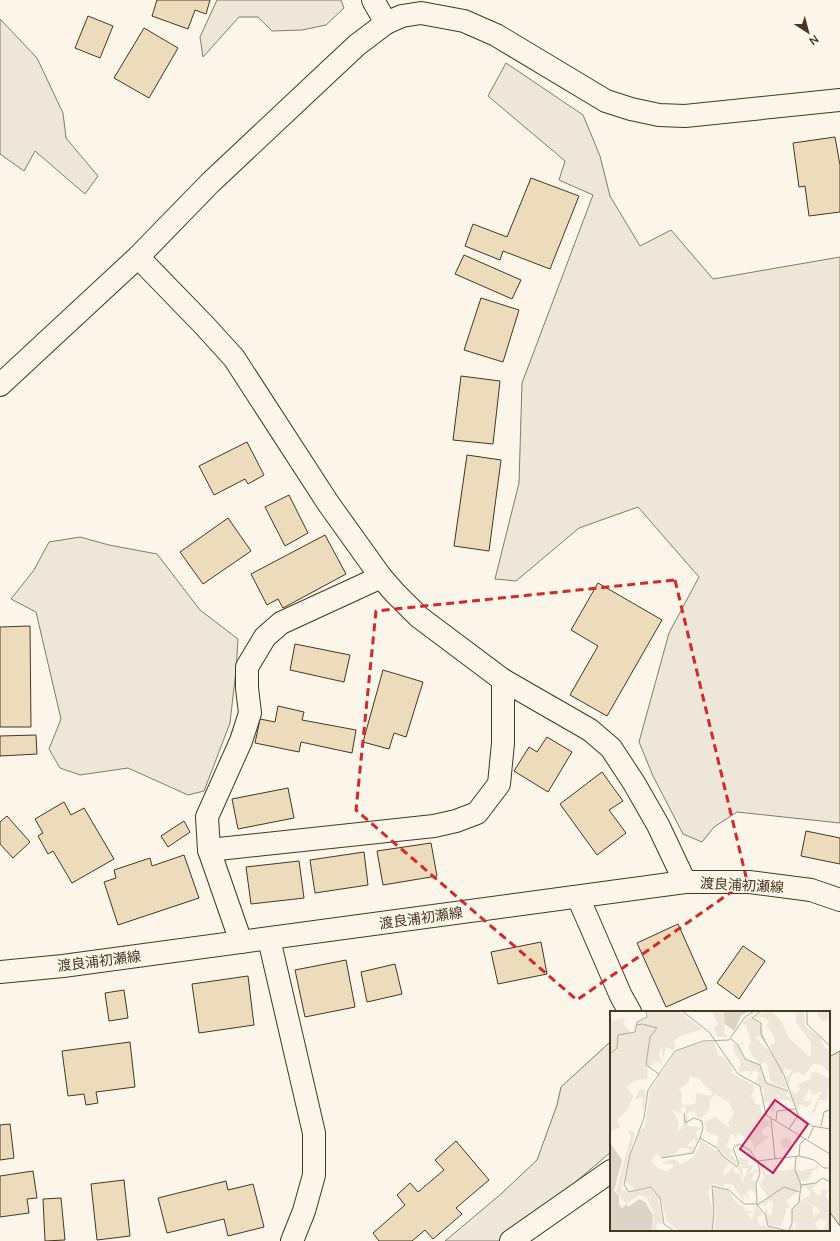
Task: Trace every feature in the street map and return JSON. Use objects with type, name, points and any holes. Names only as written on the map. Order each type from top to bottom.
[{"type":"street","points":[[373,0],[386,23]]},
{"type":"street","points":[[0,386],[138,257],[210,183],[357,45],[386,23],[402,16],[421,13],[464,21],[496,35],[606,101],[631,109],[659,115],[685,116],[840,100]]},
{"type":"street","points":[[138,257],[234,358],[328,503],[381,577],[419,617],[503,680],[590,730],[611,748],[634,783],[658,825],[685,882]]},
{"type":"street","points":[[241,942],[209,850],[207,816],[241,741],[250,713],[247,688],[247,667],[265,637],[281,623],[381,577]]},
{"type":"street","points":[[209,850],[434,826],[456,822],[477,813],[499,784],[503,743],[503,680]]},
{"type":"street","name":"渡良浦初瀬線","points":[[0,972],[63,966],[269,939],[578,896],[647,889],[685,882],[749,882],[811,890],[840,900]]},
{"type":"street","points":[[578,896],[621,996],[629,1011]]},
{"type":"street","points":[[269,939],[314,1133],[314,1175],[304,1211],[292,1241]]},
{"type":"street","points":[[512,1241],[610,1172]]},
{"type":"highlighted area","points":[[675,580],[747,881],[577,1000],[356,810],[376,611]]},
{"type":"shaded area","points":[[217,0],[341,0],[344,8],[326,25],[302,30],[272,31],[258,17],[239,17],[203,57],[200,37]]},
{"type":"shaded area","points":[[0,19],[37,58],[63,113],[66,138],[98,176],[85,194],[35,151],[24,171],[0,154]]},
{"type":"shaded area","points":[[506,63],[583,115],[600,156],[610,196],[640,246],[671,230],[713,279],[840,257],[840,823],[737,812],[714,827],[702,842],[683,834],[653,776],[639,742],[669,633],[699,577],[638,507],[579,528],[516,581],[495,579],[519,483],[522,383],[593,195],[559,180],[565,161],[488,96]]},
{"type":"shaded area","points":[[80,537],[109,545],[157,554],[200,610],[238,639],[230,723],[204,791],[188,795],[128,768],[80,775],[60,768],[49,749],[61,719],[36,612],[11,599],[34,570],[49,542]]},
{"type":"shaded area","points":[[610,1044],[610,1153],[535,1216],[502,1241],[445,1241],[501,1194],[537,1160],[557,1105],[561,1087]]},
{"type":"shaded area","points":[[840,1051],[840,1226],[830,1212],[830,1056]]},
{"type":"building","points":[[157,0],[210,0],[206,14],[195,10],[188,29],[152,16]]},
{"type":"building","points":[[88,16],[113,26],[100,58],[75,48]]},
{"type":"building","points":[[144,28],[178,48],[149,98],[114,78]]},
{"type":"building","points":[[835,137],[840,165],[840,212],[809,216],[805,186],[799,187],[793,143]]},
{"type":"building","points":[[531,178],[579,196],[550,269],[503,251],[500,260],[465,246],[473,224],[507,237]]},
{"type":"building","points":[[464,255],[521,280],[512,299],[455,274]]},
{"type":"building","points":[[481,298],[519,310],[503,362],[464,350]]},
{"type":"building","points":[[461,376],[500,381],[493,444],[453,440]]},
{"type":"building","points":[[247,442],[264,475],[248,484],[245,479],[214,495],[199,466]]},
{"type":"building","points":[[467,455],[501,460],[489,551],[454,546]]},
{"type":"building","points":[[289,495],[308,533],[285,546],[265,507]]},
{"type":"building","points":[[228,518],[251,551],[203,584],[180,552]]},
{"type":"building","points":[[325,535],[346,574],[283,608],[278,599],[267,605],[251,574]]},
{"type":"building","points":[[598,583],[662,620],[607,716],[570,695],[598,646],[571,630]]},
{"type":"building","points":[[30,626],[31,727],[0,727],[0,627]]},
{"type":"building","points":[[295,644],[350,655],[344,682],[290,670]]},
{"type":"building","points":[[383,670],[423,682],[406,737],[394,733],[389,749],[363,742]]},
{"type":"building","points":[[278,706],[304,712],[302,720],[356,730],[352,753],[301,742],[299,752],[255,743],[260,719],[275,722]]},
{"type":"building","points":[[36,735],[37,754],[0,756],[0,736]]},
{"type":"building","points":[[547,737],[572,752],[548,792],[514,771],[529,747],[537,752]]},
{"type":"building","points":[[602,772],[623,801],[609,810],[626,833],[597,855],[560,804]]},
{"type":"building","points":[[288,788],[294,818],[238,829],[232,799]]},
{"type":"building","points":[[64,802],[71,815],[84,808],[114,859],[72,883],[53,851],[48,854],[38,836],[43,833],[35,819]]},
{"type":"building","points":[[7,816],[30,842],[13,858],[0,844],[0,822]]},
{"type":"building","points":[[184,821],[190,832],[168,847],[161,836]]},
{"type":"building","points":[[806,831],[840,838],[840,864],[801,856]]},
{"type":"building","points":[[431,843],[437,876],[383,885],[377,851]]},
{"type":"building","points":[[364,852],[368,885],[315,893],[310,860]]},
{"type":"building","points":[[184,855],[199,898],[118,925],[104,882],[116,878],[114,870],[150,858],[152,866]]},
{"type":"building","points":[[299,861],[304,898],[251,904],[246,867]]},
{"type":"building","points":[[678,924],[707,989],[666,1007],[637,943]]},
{"type":"building","points":[[541,942],[547,974],[498,984],[491,952]]},
{"type":"building","points":[[743,946],[765,961],[739,999],[717,983]]},
{"type":"building","points":[[346,960],[355,1007],[305,1017],[295,970]]},
{"type":"building","points":[[395,964],[402,994],[367,1002],[361,972]]},
{"type":"building","points":[[248,976],[254,1025],[199,1033],[192,984]]},
{"type":"building","points":[[124,990],[128,1018],[109,1021],[105,993]]},
{"type":"building","points":[[130,1042],[135,1087],[96,1092],[98,1103],[86,1105],[84,1094],[68,1096],[62,1051]]},
{"type":"building","points":[[10,1124],[14,1158],[0,1160],[0,1125]]},
{"type":"building","points":[[456,1141],[489,1180],[456,1208],[462,1214],[433,1239],[425,1230],[412,1241],[379,1241],[373,1233],[405,1205],[397,1195],[410,1183],[418,1192],[444,1170],[435,1160]]},
{"type":"building","points":[[33,1171],[37,1198],[27,1199],[29,1213],[0,1217],[0,1176]]},
{"type":"building","points":[[124,1180],[130,1236],[97,1240],[91,1184]]},
{"type":"building","points":[[226,1181],[228,1190],[253,1184],[264,1227],[228,1236],[224,1219],[167,1233],[158,1198]]},
{"type":"building","points":[[61,1198],[65,1240],[45,1241],[43,1199]]}]
